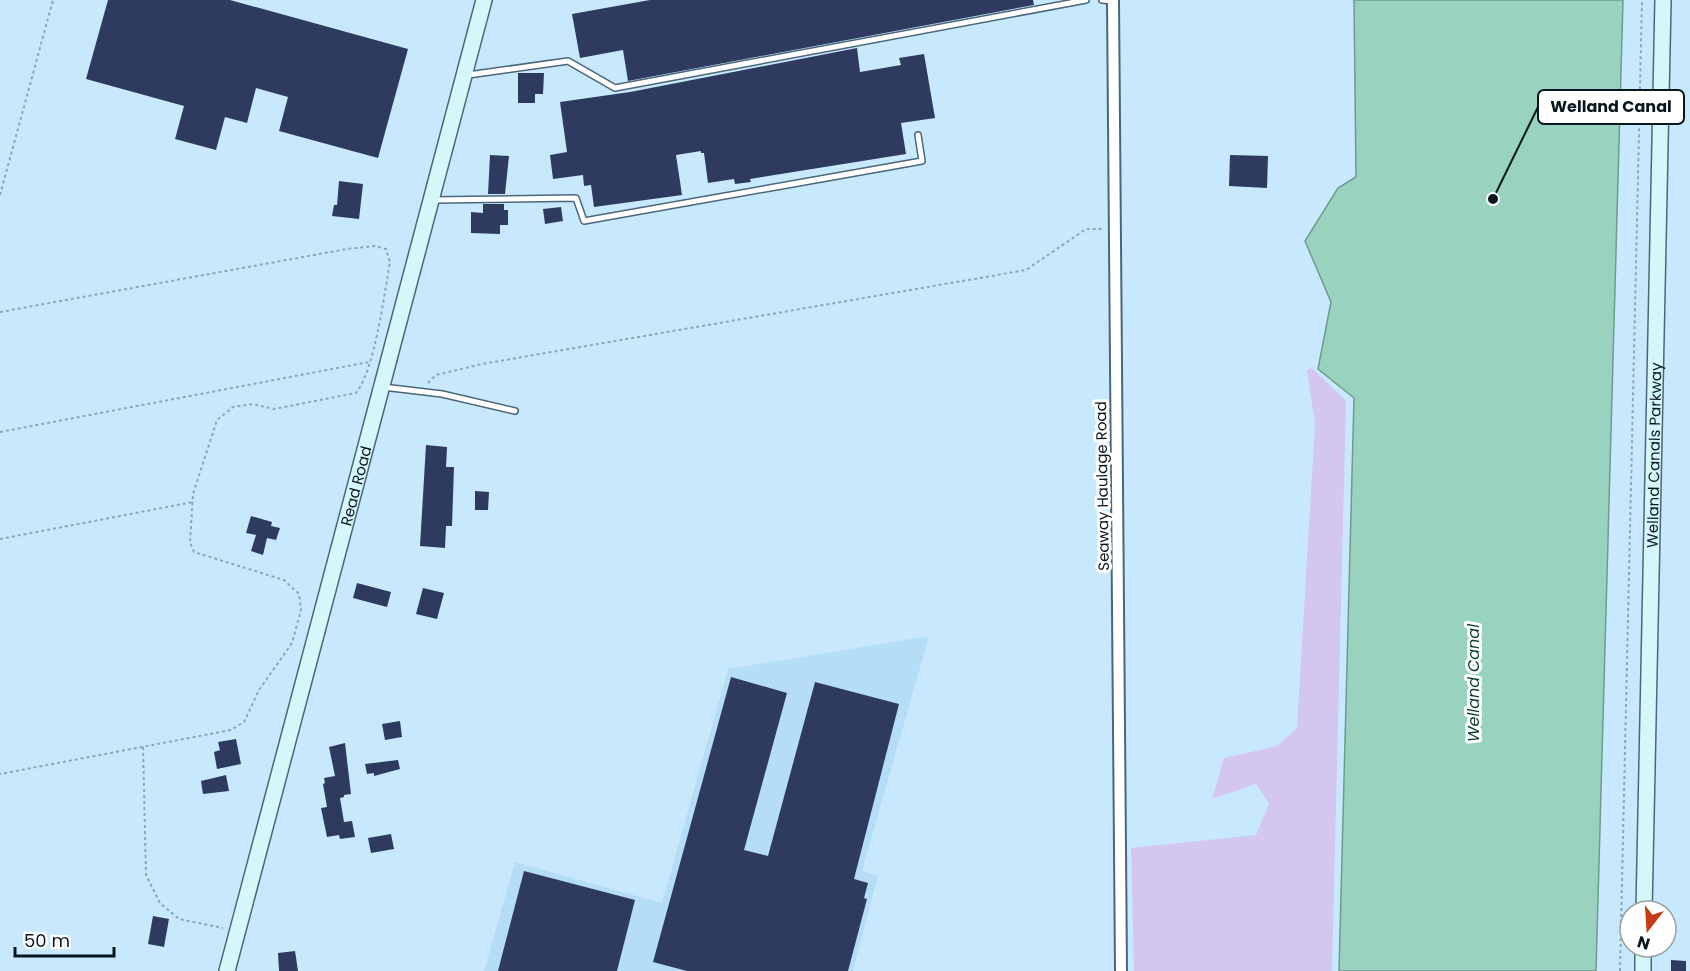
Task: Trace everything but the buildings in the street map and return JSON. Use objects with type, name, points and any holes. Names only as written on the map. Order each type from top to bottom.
[{"type":"street","name":"Read Road","points":[[227,971],[484,0]]},
{"type":"street","name":"Seaway Haulage Road","points":[[1109,0],[1115,229],[1121,971]]},
{"type":"street","name":"Welland Canals Parkway","points":[[1644,899],[1664,0]]},
{"type":"lane","points":[[465,75],[568,61],[615,88],[1086,0]]},
{"type":"lane","points":[[432,200],[576,198],[584,221],[922,160],[918,135]]},
{"type":"lane","points":[[381,387],[442,394],[514,411]]},
{"type":"path","points":[[0,195],[53,0]]},
{"type":"path","points":[[1620,971],[1642,0]]},
{"type":"path","points":[[420,391],[436,375],[482,364],[1026,270],[1086,229],[1115,229]]},
{"type":"path","points":[[0,312],[347,249],[375,246],[386,249],[390,262],[369,362],[363,384],[356,393],[273,408],[253,404],[233,407],[217,420],[193,494],[190,543],[194,552],[284,580],[299,594],[301,610],[292,643],[259,690],[244,722],[231,729],[0,774]]},
{"type":"path","points":[[0,432],[369,362]]},
{"type":"path","points":[[0,539],[193,502]]},
{"type":"path","points":[[143,746],[146,875],[160,903],[179,919],[237,932]]},
{"type":"shaded area","points":[[1312,368],[1346,401],[1332,971],[1134,971],[1131,848],[1256,835],[1269,804],[1256,784],[1212,799],[1224,758],[1277,746],[1297,728],[1315,424],[1307,370]]},
{"type":"shaded area","points":[[929,636],[862,871],[878,876],[853,971],[484,971],[515,862],[662,903],[728,669]]},
{"type":"water","points":[[1354,0],[1623,0],[1596,971],[1339,971],[1354,398],[1318,369],[1331,302],[1305,241],[1338,188],[1356,177]]},
{"type":"place","name":"Welland Canal","points":[[1493,199]]}]
